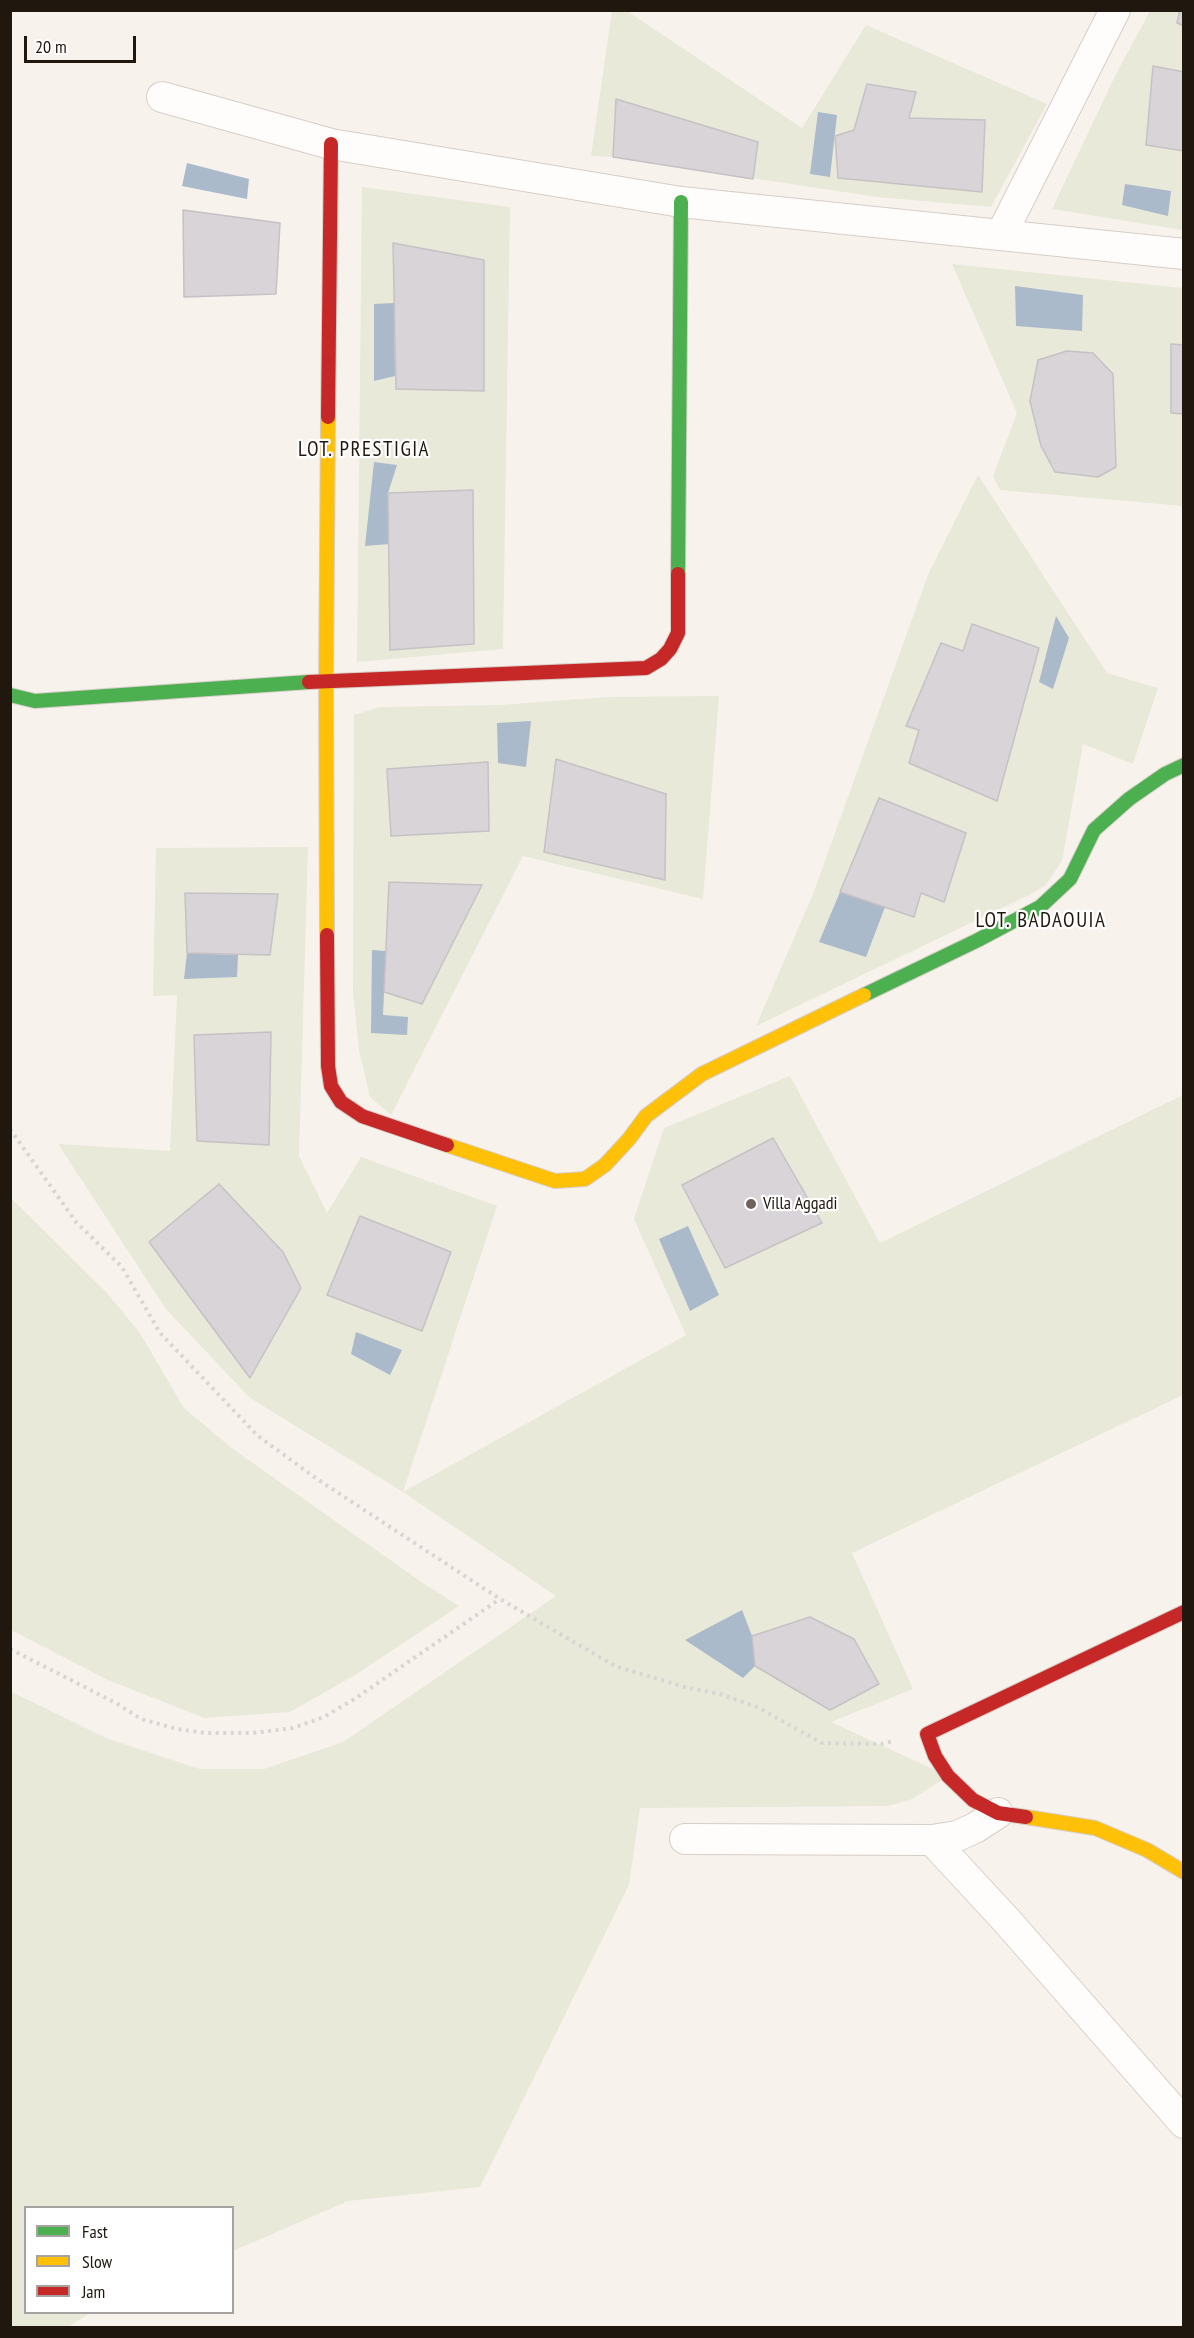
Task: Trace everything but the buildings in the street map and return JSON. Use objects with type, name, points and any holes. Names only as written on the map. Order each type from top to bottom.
[{"type":"street","points":[[1001,235],[1115,10]]},
{"type":"street","points":[[162,96],[331,144],[681,202],[1184,254]]},
{"type":"street","points":[[331,144],[326,681],[328,1066],[331,1086],[341,1102],[362,1116],[555,1181],[585,1179],[606,1165],[646,1116],[702,1074],[1040,907],[1070,879],[1094,830],[1129,799],[1165,774],[1184,765]]},
{"type":"street","points":[[10,695],[35,701],[326,681],[646,668],[661,659],[670,649],[678,633],[681,202]]},
{"type":"street","points":[[1184,1612],[927,1734],[935,1756],[948,1776],[973,1800],[998,1813],[1095,1828],[1148,1850],[1184,1872]]},
{"type":"street","points":[[685,1839],[932,1840],[957,1836],[975,1828],[998,1813]]},
{"type":"street","points":[[932,1840],[1007,1921],[1184,2123]]},
{"type":"path","points":[[10,1129],[76,1222],[122,1267],[160,1332],[258,1436],[317,1479],[500,1599],[615,1666],[685,1687],[720,1694],[757,1707],[822,1743],[881,1744],[927,1734]]},
{"type":"path","points":[[10,1648],[116,1703],[141,1719],[177,1729],[206,1733],[253,1733],[293,1728],[324,1717],[356,1698],[500,1599]]},
{"type":"green space","points":[[612,11],[627,11],[802,128],[866,25],[1047,104],[991,207],[877,197],[613,157],[591,156]]},
{"type":"green space","points":[[1150,11],[1183,11],[1183,230],[1052,209],[1115,76]]},
{"type":"green space","points":[[362,187],[510,207],[503,649],[357,662]]},
{"type":"green space","points":[[952,264],[1183,288],[1183,506],[1000,490],[993,476],[1017,413]]},
{"type":"green space","points":[[978,475],[1107,673],[1158,688],[1133,764],[1083,744],[1062,861],[1045,886],[756,1026],[813,894],[928,575]]},
{"type":"green space","points":[[719,696],[703,899],[523,856],[391,1115],[370,1097],[359,1050],[353,992],[354,715],[380,707],[501,705],[607,697]]},
{"type":"green space","points":[[308,847],[299,1156],[327,1213],[361,1157],[497,1206],[403,1492],[250,1398],[166,1309],[58,1144],[170,1151],[177,995],[153,996],[156,848]]},
{"type":"green space","points":[[790,1076],[880,1243],[1183,1095],[1183,1395],[852,1553],[913,1689],[831,1722],[948,1776],[912,1799],[888,1806],[640,1808],[629,1885],[480,2187],[348,2201],[234,2251],[234,2206],[24,2206],[24,2314],[88,2314],[68,2327],[11,2327],[10,1691],[106,1738],[200,1769],[264,1769],[343,1742],[556,1596],[403,1492],[686,1335],[634,1219],[664,1128]]},
{"type":"green space","points":[[10,1197],[107,1293],[140,1333],[184,1408],[233,1449],[459,1606],[355,1675],[290,1712],[204,1718],[108,1680],[11,1630]]},
{"type":"water","points":[[818,112],[837,115],[830,177],[810,174]]},
{"type":"water","points":[[187,163],[249,179],[247,199],[182,186]]},
{"type":"water","points":[[1125,184],[1171,191],[1168,216],[1122,205]]},
{"type":"water","points":[[1015,286],[1083,295],[1082,331],[1016,326]]},
{"type":"water","points":[[394,303],[395,376],[374,381],[374,304]]},
{"type":"water","points":[[374,462],[397,465],[388,493],[389,544],[365,546]]},
{"type":"water","points":[[1056,616],[1069,638],[1053,689],[1039,682]]},
{"type":"water","points":[[531,721],[526,767],[498,763],[497,723]]},
{"type":"water","points":[[840,892],[885,907],[866,957],[819,942]]},
{"type":"water","points":[[372,950],[386,951],[383,1015],[408,1017],[407,1035],[371,1033]]},
{"type":"water","points":[[187,953],[238,955],[237,977],[184,979]]},
{"type":"water","points":[[688,1226],[719,1295],[690,1311],[659,1239]]},
{"type":"water","points":[[356,1332],[402,1350],[390,1375],[351,1354]]},
{"type":"water","points":[[742,1610],[752,1636],[755,1666],[743,1678],[685,1640]]},
{"type":"traffic: fast","points":[[678,574],[681,202]]},
{"type":"traffic: fast","points":[[10,695],[35,701],[309,682]]},
{"type":"traffic: fast","points":[[864,995],[1040,907],[1070,879],[1094,830],[1129,799],[1165,774],[1184,765]]},
{"type":"traffic: slow","points":[[327,935],[328,417]]},
{"type":"traffic: slow","points":[[447,1145],[555,1181],[585,1179],[605,1165],[646,1116],[702,1074],[864,995]]},
{"type":"traffic: slow","points":[[1026,1817],[1095,1828],[1147,1850],[1184,1872]]},
{"type":"traffic: jam","points":[[328,417],[331,144]]},
{"type":"traffic: jam","points":[[309,682],[646,668],[661,659],[670,649],[678,633],[678,574]]},
{"type":"traffic: jam","points":[[327,935],[328,1066],[331,1086],[341,1102],[362,1116],[447,1145]]},
{"type":"traffic: jam","points":[[1026,1817],[998,1813],[973,1800],[948,1776],[935,1756],[927,1734],[1184,1612]]},
{"type":"place","name":"Villa Aggadi","points":[[751,1204]]},
{"type":"district","name":"LOT. PRESTIGIA","points":[[364,450]]},
{"type":"district","name":"LOT. BADAOUIA","points":[[1041,921]]}]
